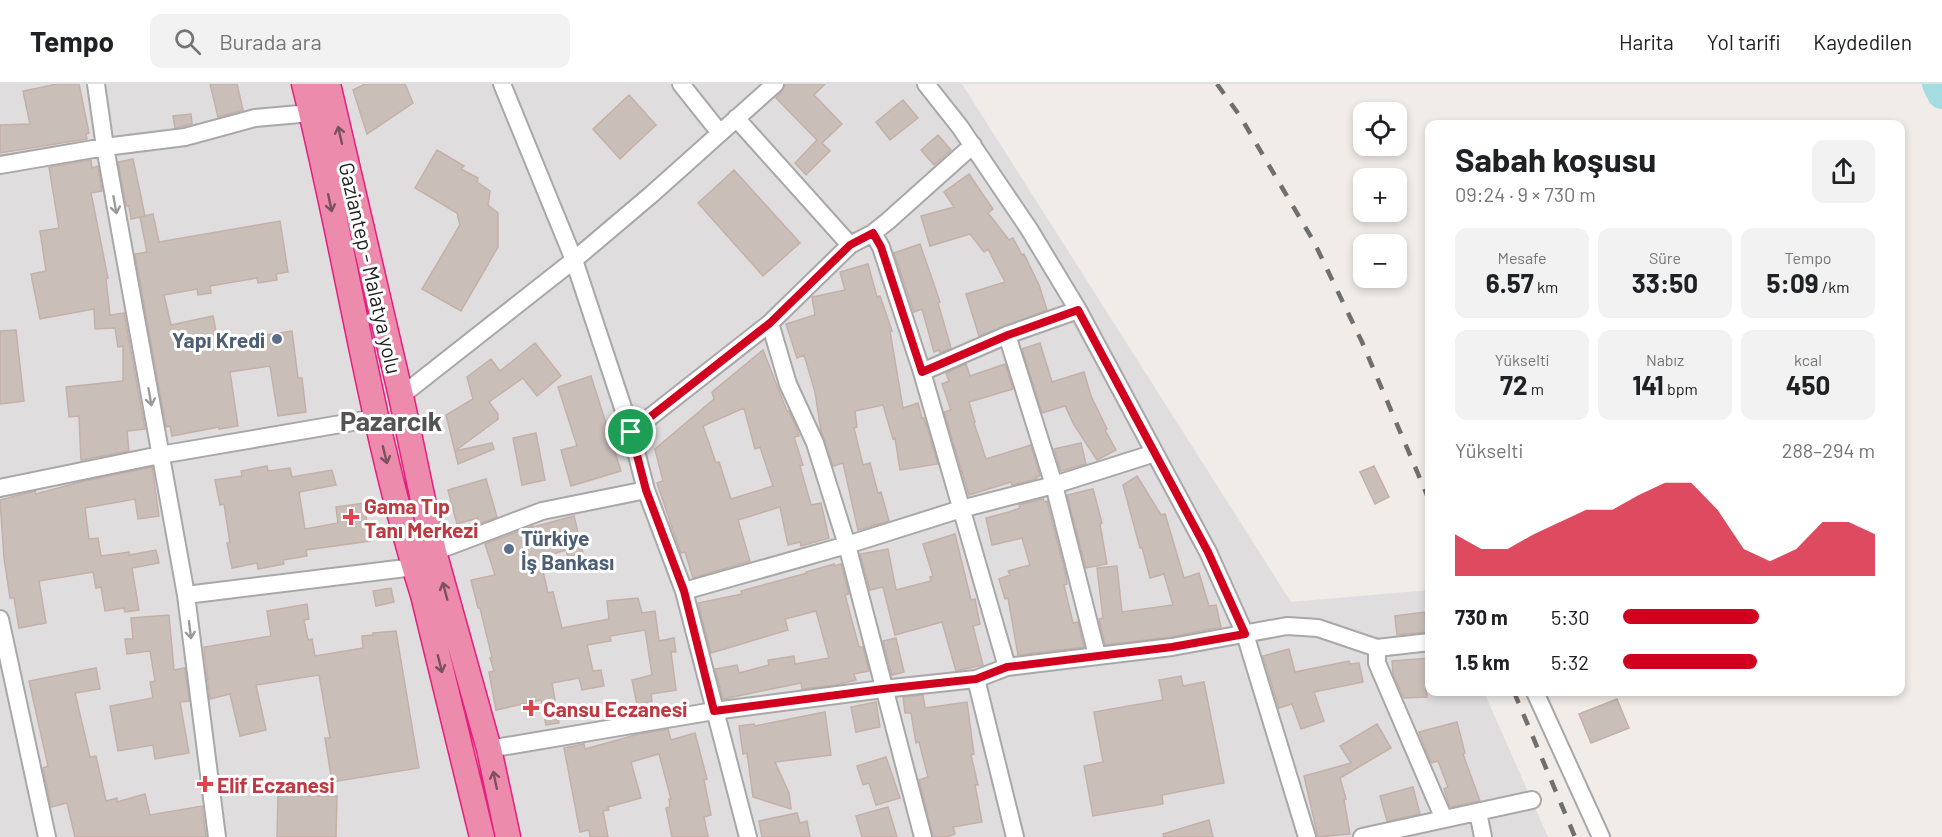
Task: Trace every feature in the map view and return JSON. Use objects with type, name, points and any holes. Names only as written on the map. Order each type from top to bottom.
[{"type":"highway","name":"Gaziantep - Malatya yolu","points":[[304,84],[376,418],[423,596],[482,837]]},
{"type":"highway","name":"Gaziantep - Malatya yolu","points":[[328,84],[401,396],[434,552],[489,749],[508,837]]},
{"type":"street","points":[[96,84],[105,147],[186,595],[217,837]]},
{"type":"street","points":[[502,84],[574,260],[631,432],[646,490],[684,591],[748,837]]},
{"type":"street","points":[[681,84],[720,133]]},
{"type":"street","points":[[401,396],[574,260],[775,84]]},
{"type":"street","points":[[926,84],[973,146],[1029,229],[1078,310],[1208,552],[1245,634],[1307,837]]},
{"type":"street","points":[[0,165],[105,147],[185,137],[255,118],[311,113]]},
{"type":"street","points":[[736,118],[850,245]]},
{"type":"street","points":[[631,432],[770,323],[850,245],[873,233],[973,146]]},
{"type":"street","points":[[873,233],[881,247],[922,372],[1007,667]]},
{"type":"street","points":[[922,372],[1008,335],[1078,310]]},
{"type":"street","points":[[770,323],[788,384],[815,442],[847,545],[923,837]]},
{"type":"street","points":[[1008,335],[1054,485],[1097,655]]},
{"type":"street","points":[[0,488],[160,455],[376,418]]},
{"type":"street","points":[[684,591],[847,545],[961,509],[1054,485],[1155,453]]},
{"type":"street","points":[[434,552],[542,511],[646,490]]},
{"type":"street","points":[[186,595],[414,567]]},
{"type":"street","points":[[0,619],[47,837]]},
{"type":"street","points":[[489,749],[714,711],[976,679],[1007,667],[1172,647],[1287,626],[1318,628],[1377,648],[1425,643]]},
{"type":"street","points":[[1377,648],[1377,663],[1444,819]]},
{"type":"street","points":[[976,679],[1016,837]]},
{"type":"street","points":[[1536,696],[1601,837]]},
{"type":"street","points":[[1362,837],[1532,800]]},
{"type":"street","points":[[1478,812],[1483,837]]},
{"type":"shaded area","points":[[0,84],[962,84],[1291,602],[1425,590],[1425,696],[1486,696],[1548,837],[0,837]]},
{"type":"building","points":[[57,84],[79,84],[89,133],[86,134],[87,139],[0,153],[0,125],[30,124],[23,91]]},
{"type":"building","points":[[210,84],[237,84],[243,110],[218,117]]},
{"type":"building","points":[[365,84],[405,84],[413,103],[367,134],[353,90]]},
{"type":"building","points":[[786,84],[825,84],[814,95],[842,124],[822,143],[830,151],[806,175],[795,163],[817,140],[776,98]]},
{"type":"building","points":[[629,95],[656,125],[620,159],[593,129]]},
{"type":"building","points":[[903,100],[918,118],[890,140],[876,122]]},
{"type":"building","points":[[191,114],[192,124],[175,128],[173,116]]},
{"type":"building","points":[[938,135],[951,150],[934,165],[921,150]]},
{"type":"building","points":[[437,150],[464,166],[461,169],[478,178],[477,182],[490,191],[488,205],[498,213],[498,247],[461,311],[422,289],[460,225],[457,213],[415,188]]},
{"type":"building","points":[[133,159],[145,216],[131,219],[129,206],[126,206],[118,162]]},
{"type":"building","points":[[91,160],[92,168],[98,166],[102,191],[91,193],[108,278],[106,279],[110,315],[124,313],[145,429],[127,431],[129,451],[81,460],[79,416],[69,417],[66,387],[123,381],[123,346],[118,347],[115,328],[95,329],[94,309],[40,319],[31,274],[46,271],[40,231],[59,228],[49,167]]},
{"type":"building","points":[[734,170],[800,243],[763,276],[698,203]]},
{"type":"building","points":[[969,174],[993,209],[988,213],[1009,240],[1013,238],[1022,255],[1024,254],[1039,285],[1047,310],[979,336],[966,294],[1005,282],[988,249],[984,252],[970,234],[930,246],[921,216],[954,207],[944,192]]},
{"type":"building","points":[[153,214],[159,242],[280,221],[288,272],[276,274],[277,280],[258,283],[257,278],[210,286],[211,293],[198,295],[197,289],[164,295],[171,325],[213,316],[218,342],[292,331],[298,378],[302,378],[306,412],[278,416],[270,366],[230,372],[238,426],[219,429],[219,427],[172,436],[170,426],[166,427],[135,254],[147,252],[140,217]]},
{"type":"building","points":[[920,244],[940,302],[938,303],[951,348],[940,353],[939,350],[934,352],[922,309],[914,312],[894,253]]},
{"type":"building","points":[[868,264],[877,297],[880,296],[892,331],[890,331],[903,408],[918,403],[938,464],[900,470],[895,438],[893,439],[883,405],[855,411],[857,427],[854,428],[863,465],[870,463],[889,521],[858,530],[843,463],[833,466],[821,431],[815,392],[804,355],[797,358],[786,324],[815,315],[812,297],[845,290],[840,272]]},
{"type":"building","points":[[16,330],[24,401],[0,404],[0,331]]},
{"type":"building","points":[[535,343],[561,376],[537,396],[523,378],[489,402],[498,414],[498,419],[455,451],[492,443],[494,449],[458,464],[446,415],[473,399],[467,377],[491,359],[500,371]]},
{"type":"building","points":[[1040,343],[1052,382],[1084,372],[1091,396],[1116,450],[1097,460],[1074,425],[1065,406],[1042,413],[1022,349]]},
{"type":"building","points":[[763,350],[787,411],[797,429],[799,436],[794,437],[803,465],[800,466],[811,505],[821,503],[829,538],[801,546],[800,542],[788,545],[780,507],[738,520],[750,561],[693,578],[685,552],[681,553],[657,483],[663,481],[655,449],[714,399],[712,392]],"holes":[[[744,408],[755,449],[760,447],[773,486],[731,499],[719,462],[716,463],[703,426]]]},
{"type":"building","points":[[966,364],[970,376],[1005,364],[1013,389],[969,402],[974,423],[986,459],[1031,445],[1040,476],[1036,477],[1037,479],[1012,485],[1011,482],[969,495],[944,412],[951,410],[942,384],[949,381],[946,373]]},
{"type":"building","points":[[591,376],[621,471],[571,486],[561,450],[577,446],[558,387]]},
{"type":"building","points":[[536,433],[545,480],[522,485],[513,438]]},
{"type":"building","points":[[1081,443],[1086,464],[1061,471],[1054,449]]},
{"type":"building","points":[[267,466],[268,471],[290,468],[292,477],[332,470],[336,485],[299,492],[305,529],[338,523],[336,507],[364,503],[370,541],[306,550],[307,556],[283,560],[284,564],[258,569],[257,563],[232,568],[227,543],[230,543],[224,504],[220,505],[215,480],[242,476],[241,471]]},
{"type":"building","points":[[1374,466],[1389,497],[1375,504],[1360,472]]},
{"type":"building","points":[[152,467],[159,516],[138,519],[135,499],[85,508],[89,539],[98,538],[101,556],[129,552],[129,555],[156,550],[159,563],[132,568],[139,610],[125,612],[124,608],[105,611],[101,587],[96,588],[93,572],[39,581],[46,623],[19,628],[14,598],[10,598],[4,558],[0,500]]},
{"type":"building","points":[[1137,476],[1161,515],[1165,514],[1184,578],[1199,573],[1209,606],[1216,605],[1221,627],[1170,637],[1105,645],[1099,619],[1103,618],[1097,568],[1117,566],[1122,612],[1173,605],[1164,574],[1150,578],[1142,547],[1140,548],[1123,485]]},
{"type":"building","points":[[486,479],[497,517],[479,524],[478,518],[457,524],[448,490]]},
{"type":"building","points":[[1093,489],[1102,523],[1100,524],[1107,564],[1086,568],[1067,495]]},
{"type":"building","points":[[1043,499],[1044,502],[1047,501],[1065,572],[1067,584],[1064,585],[1073,623],[1078,622],[1084,647],[1018,655],[1008,598],[1005,599],[999,579],[1010,575],[1008,571],[1030,565],[1022,538],[992,545],[986,518],[1020,508],[1019,505]]},
{"type":"building","points":[[574,516],[583,553],[568,557],[566,550],[540,558],[548,593],[553,592],[562,628],[609,619],[607,601],[638,598],[642,613],[655,611],[659,641],[674,638],[676,652],[671,652],[676,690],[651,694],[652,701],[637,705],[632,680],[652,675],[645,630],[610,636],[611,641],[587,645],[593,671],[601,670],[604,686],[582,690],[579,678],[552,683],[559,723],[546,725],[541,700],[496,710],[489,672],[494,671],[490,658],[492,657],[471,580],[495,575],[485,544],[533,526]]},
{"type":"building","points":[[955,534],[971,600],[975,599],[980,624],[973,626],[983,665],[956,671],[942,622],[895,635],[883,587],[870,590],[860,554],[888,549],[896,590],[931,581],[930,577],[933,576],[923,544]]},
{"type":"building","points":[[834,564],[834,566],[841,564],[849,594],[845,595],[859,647],[863,647],[869,671],[854,674],[856,680],[836,685],[802,689],[801,683],[723,699],[715,669],[737,665],[739,673],[769,665],[768,660],[794,656],[795,664],[829,658],[816,611],[785,619],[788,630],[711,653],[698,603],[742,594],[741,591]]},
{"type":"building","points":[[391,588],[394,602],[376,606],[373,591]]},
{"type":"building","points":[[307,604],[309,619],[304,620],[308,640],[312,639],[315,656],[363,648],[362,636],[396,631],[419,768],[332,782],[325,738],[330,738],[319,675],[256,685],[266,730],[240,736],[230,694],[210,699],[204,647],[271,636],[267,611]]},
{"type":"building","points":[[1425,612],[1425,632],[1397,635],[1395,616]]},
{"type":"building","points":[[169,615],[174,670],[185,668],[189,701],[180,702],[189,753],[155,759],[153,745],[118,751],[110,706],[153,698],[150,682],[155,681],[150,651],[127,654],[125,639],[133,639],[131,618]]},
{"type":"building","points":[[896,638],[904,672],[892,675],[883,641]]},
{"type":"building","points":[[1289,649],[1295,672],[1349,661],[1350,664],[1359,663],[1363,682],[1314,692],[1324,721],[1301,729],[1292,704],[1279,708],[1263,656]]},
{"type":"building","points":[[1425,658],[1425,696],[1427,697],[1404,698],[1393,674],[1392,661]]},
{"type":"building","points":[[96,668],[100,689],[75,693],[90,757],[96,756],[106,801],[117,798],[117,802],[145,794],[150,815],[202,806],[206,837],[75,837],[67,803],[51,807],[43,768],[48,766],[29,681]]},
{"type":"building","points":[[1181,676],[1183,686],[1204,682],[1224,783],[1162,795],[1163,804],[1093,816],[1084,766],[1103,762],[1094,712],[1163,700],[1159,680]]},
{"type":"building","points":[[923,695],[925,708],[967,702],[974,754],[971,755],[978,785],[975,785],[982,822],[953,827],[955,834],[946,837],[933,837],[919,780],[928,777],[919,742],[916,743],[911,713],[905,713],[903,697]]},
{"type":"building","points":[[1617,699],[1629,728],[1591,743],[1579,714]]},
{"type":"building","points":[[876,702],[880,727],[856,732],[851,707]]},
{"type":"building","points":[[825,712],[831,755],[775,762],[789,793],[791,809],[753,797],[747,753],[743,754],[739,726],[754,724],[755,726]]},
{"type":"building","points":[[1457,722],[1465,753],[1463,754],[1480,801],[1450,807],[1444,789],[1448,787],[1438,761],[1431,763],[1419,732]]},
{"type":"building","points":[[1377,724],[1391,748],[1340,778],[1346,799],[1344,800],[1350,834],[1318,837],[1304,776],[1351,763],[1340,746]]},
{"type":"building","points":[[668,729],[671,740],[695,733],[707,779],[704,780],[711,815],[704,817],[708,837],[672,837],[666,808],[670,807],[669,799],[671,799],[659,754],[631,762],[641,798],[608,807],[609,810],[603,811],[608,837],[590,837],[589,830],[580,832],[564,748],[584,744],[585,749],[639,734]]},
{"type":"building","points":[[886,757],[900,798],[876,805],[869,783],[863,785],[857,766]]},
{"type":"building","points":[[1413,787],[1420,814],[1387,821],[1380,796]]},
{"type":"building","points":[[278,795],[337,796],[336,837],[277,837]]},
{"type":"building","points":[[888,807],[897,837],[862,837],[856,816]]},
{"type":"building","points":[[797,813],[800,823],[807,821],[810,837],[762,837],[759,821]]},
{"type":"building","points":[[1209,820],[1213,837],[1164,837],[1163,834]]},
{"type":"waterway","points":[[1937,84],[1942,94]]},
{"type":"railway","points":[[1217,84],[1240,116],[1314,242],[1362,342],[1425,490]]},
{"type":"railway","points":[[1516,696],[1575,837]]},
{"type":"place","name":"Yapı Kredi","points":[[277,339]]},
{"type":"place","name":"Gama Tıp Tanı Merkezi","points":[[351,517]]},
{"type":"place","name":"Türkiye İş Bankası","points":[[509,549]]},
{"type":"place","name":"Cansu Eczanesi","points":[[531,708]]},
{"type":"place","name":"Elif Eczanesi","points":[[205,784]]},
{"type":"district","name":"Pazarcık","points":[[391,420]]},
{"type":"route","points":[[873,233],[881,247],[922,372],[1008,335],[1078,310],[1208,552],[1245,634],[1172,647],[1007,667],[976,679],[714,711],[684,591],[646,490],[631,432],[770,323],[850,245],[873,233]]}]
